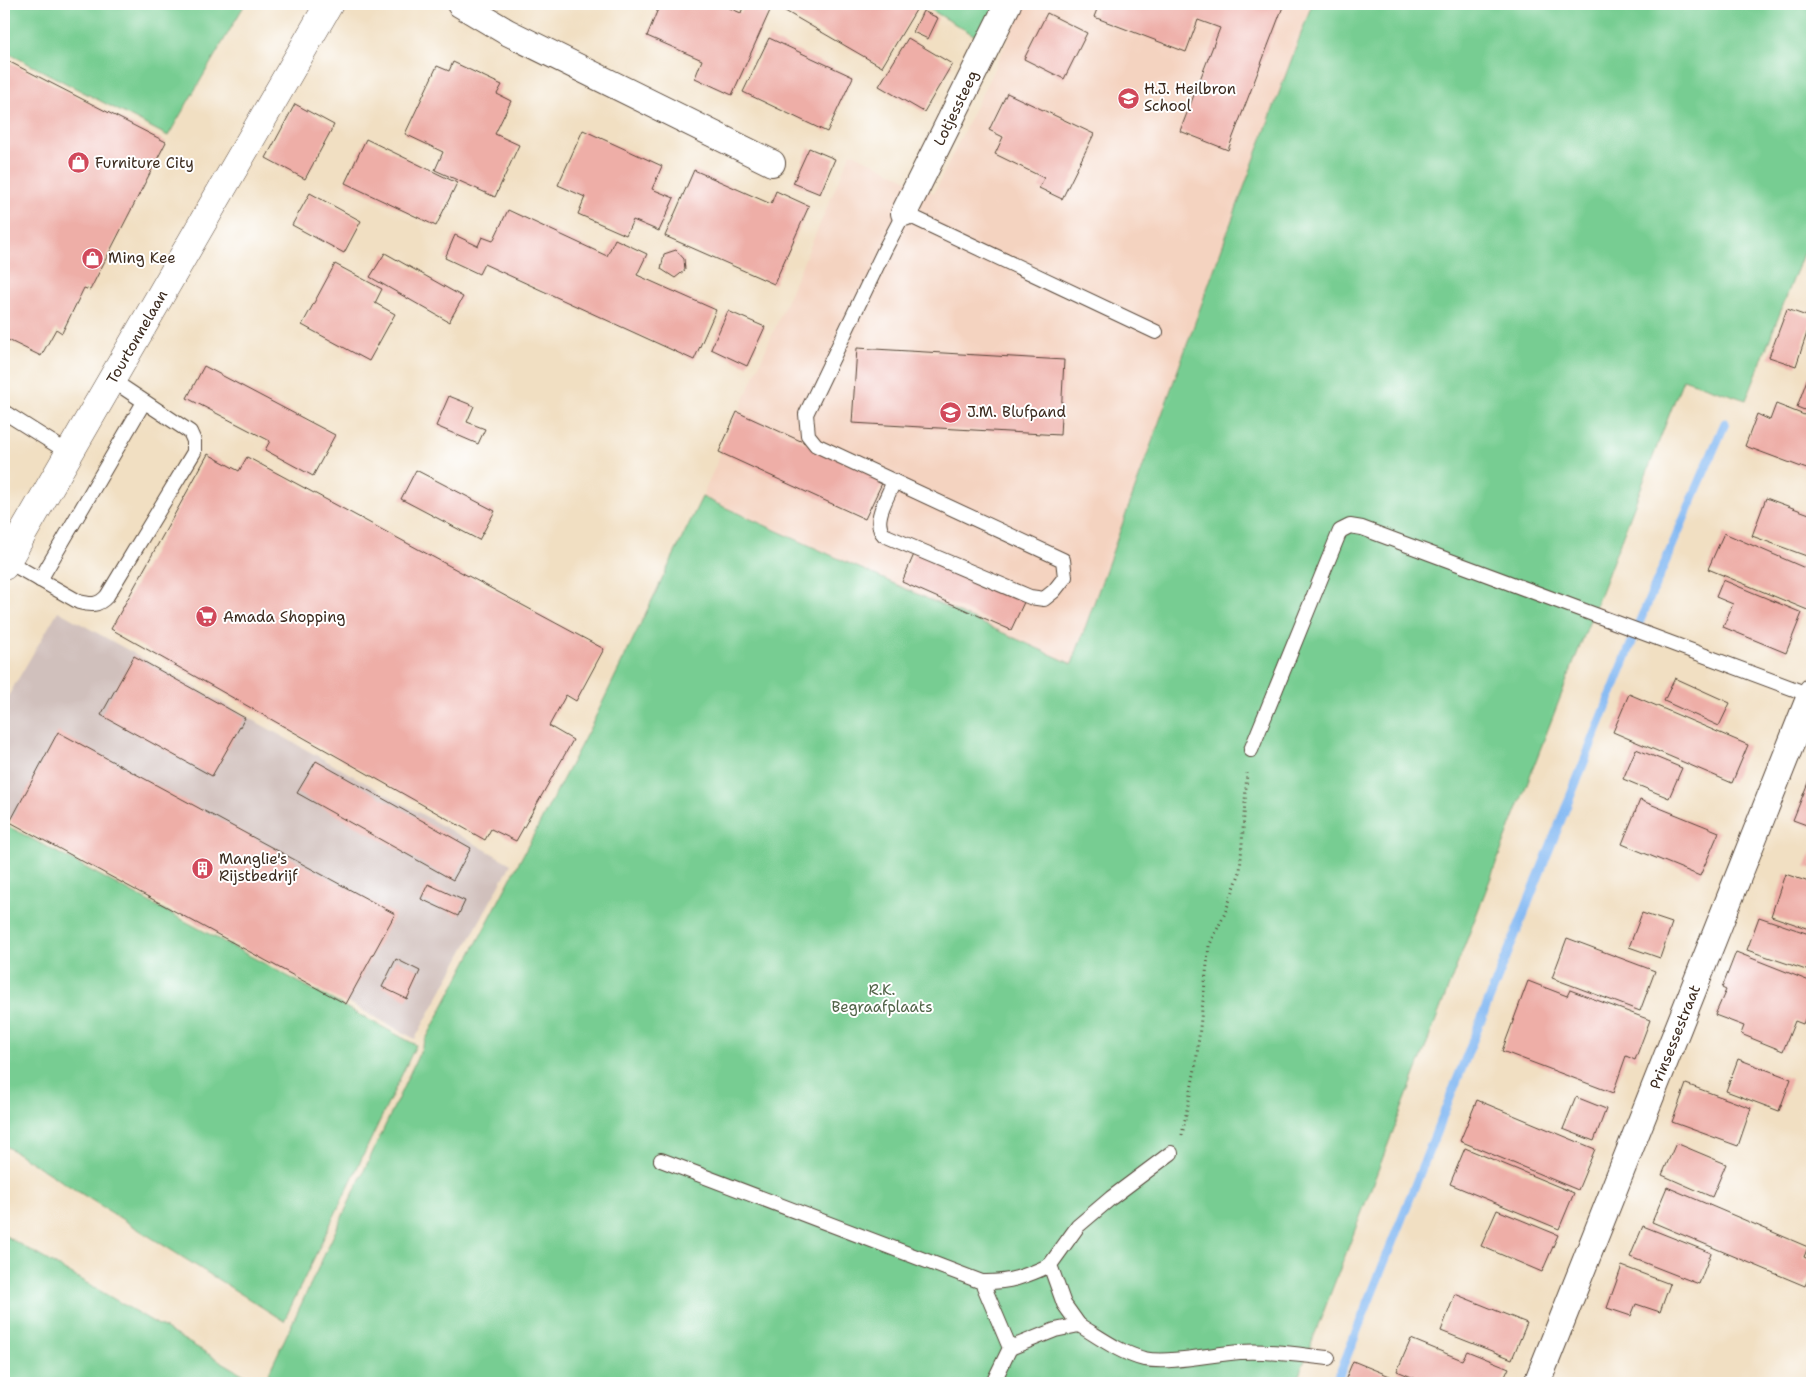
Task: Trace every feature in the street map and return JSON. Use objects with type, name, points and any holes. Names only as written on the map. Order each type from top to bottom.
[{"type":"street","name":"Tourtonnelaan","points":[[5,564],[330,4]]},
{"type":"street","points":[[460,4],[507,32],[772,163]]},
{"type":"street","name":"Lotjessteeg","points":[[904,213],[1008,4]]},
{"type":"street","name":"Prinsessestraat","points":[[1537,1383],[1811,693]]},
{"type":"lane","points":[[894,481],[879,520],[879,530],[884,535],[1030,597],[1044,599],[1054,591],[1065,577],[1063,560],[894,481],[816,445],[808,435],[806,414],[904,213],[1156,332]]},
{"type":"lane","points":[[5,564],[40,580],[79,602],[91,605],[101,603],[194,452],[194,441],[190,432],[112,380]]},
{"type":"lane","points":[[40,580],[144,402]]},
{"type":"lane","points":[[4,412],[69,453]]},
{"type":"lane","points":[[1251,750],[1340,531],[1350,526],[1362,528],[1811,693]]},
{"type":"lane","points":[[661,1160],[982,1282],[1001,1283],[1025,1277],[1050,1265],[1078,1226],[1111,1198],[1171,1153]]},
{"type":"lane","points":[[1050,1265],[1064,1304],[1079,1325],[1124,1352],[1145,1359],[1176,1359],[1241,1352],[1328,1358]]},
{"type":"lane","points":[[982,1282],[1010,1348]]},
{"type":"lane","points":[[994,1383],[1010,1348],[1055,1330],[1079,1325]]},
{"type":"path","points":[[1171,1153],[1184,1132],[1196,1064],[1209,946],[1225,913],[1240,872],[1251,750]]},
{"type":"shaded area","name":"J.M. Blufpand","points":[[1025,4],[1312,4],[1072,664],[702,497],[851,152],[934,193]]},
{"type":"shaded area","points":[[58,611],[511,864],[415,1039],[4,815],[4,703]]},
{"type":"green space","points":[[4,4],[245,4],[168,136],[4,51]]},
{"type":"green space","points":[[921,4],[997,4],[979,38]]},
{"type":"green space","name":"R.K. Begraafplaats","points":[[1312,4],[1812,4],[1812,231],[1746,400],[1683,379],[1296,1383],[264,1383],[425,1041],[592,724],[702,497],[1072,664]]},
{"type":"green space","points":[[4,824],[416,1045],[284,1321],[4,1145]]},
{"type":"green space","points":[[4,1235],[253,1380],[252,1383],[4,1383]]},
{"type":"building","points":[[660,4],[720,4],[741,13],[744,4],[773,4],[732,95],[695,78],[702,60],[647,36]]},
{"type":"building","points":[[773,4],[917,4],[919,5],[882,67]]},
{"type":"building","points":[[1099,4],[1215,4],[1227,9],[1229,4],[1284,4],[1228,150],[1180,131],[1220,28],[1198,20],[1186,52],[1094,17]]},
{"type":"building","points":[[923,11],[938,18],[928,39],[913,32]]},
{"type":"building","points":[[1047,13],[1087,33],[1064,79],[1024,59]]},
{"type":"building","points":[[769,38],[853,77],[827,132],[743,92]]},
{"type":"building","points":[[908,38],[952,64],[924,112],[879,86]]},
{"type":"building","points":[[4,59],[166,142],[90,290],[84,288],[62,333],[56,329],[41,356],[4,338]]},
{"type":"building","points":[[453,62],[502,85],[497,94],[511,101],[495,134],[519,145],[495,197],[435,170],[443,152],[405,134],[437,66],[449,71]]},
{"type":"building","points":[[1007,93],[1094,134],[1062,199],[1039,188],[1044,178],[995,154],[1003,137],[989,130]]},
{"type":"building","points":[[295,104],[334,125],[305,179],[266,158]]},
{"type":"building","points":[[583,130],[662,166],[652,189],[674,198],[659,231],[633,220],[626,235],[578,214],[585,197],[558,185]]},
{"type":"building","points":[[366,139],[457,183],[436,226],[345,183]]},
{"type":"building","points":[[809,148],[835,159],[820,194],[793,183]]},
{"type":"building","points":[[694,170],[771,204],[776,191],[809,206],[774,284],[665,236]]},
{"type":"building","points":[[310,193],[361,221],[344,253],[292,225]]},
{"type":"building","points":[[508,210],[607,256],[615,239],[647,254],[637,275],[716,310],[694,360],[484,264],[479,274],[445,258],[455,235],[478,246],[482,237],[493,241]]},
{"type":"building","points":[[676,250],[684,259],[685,270],[675,278],[661,269],[664,254]]},
{"type":"building","points":[[385,253],[463,297],[449,322],[370,277]]},
{"type":"building","points":[[335,264],[382,289],[375,303],[395,314],[369,361],[302,325]]},
{"type":"building","points":[[1787,309],[1812,318],[1796,366],[1769,357]]},
{"type":"building","points":[[728,311],[765,327],[747,366],[711,349]]},
{"type":"building","points":[[857,348],[1064,360],[1060,435],[852,423]]},
{"type":"building","points":[[204,366],[335,435],[313,476],[265,450],[270,441],[187,398]]},
{"type":"building","points":[[1808,377],[1812,378],[1812,413],[1797,407]]},
{"type":"building","points":[[449,396],[474,406],[467,422],[485,429],[478,444],[436,426]]},
{"type":"building","points":[[1776,404],[1812,418],[1812,471],[1745,446],[1757,414],[1770,420]]},
{"type":"building","points":[[737,412],[884,479],[865,519],[719,452]]},
{"type":"building","points":[[208,454],[239,471],[247,457],[604,649],[576,701],[566,695],[549,726],[573,740],[516,841],[491,829],[485,840],[111,629]]},
{"type":"building","points":[[416,470],[495,511],[479,540],[401,499]]},
{"type":"building","points":[[1766,498],[1812,515],[1812,558],[1752,536]]},
{"type":"building","points":[[1724,533],[1812,571],[1812,605],[1810,611],[1708,569]]},
{"type":"building","points":[[915,552],[1025,600],[1011,630],[902,582]]},
{"type":"building","points":[[1723,580],[1802,613],[1786,653],[1723,627],[1733,604],[1716,597]]},
{"type":"building","points":[[134,656],[245,718],[212,776],[101,715]]},
{"type":"building","points":[[1675,678],[1730,703],[1719,726],[1664,701]]},
{"type":"building","points":[[1629,694],[1748,745],[1732,783],[1613,732]]},
{"type":"building","name":"Manglie's Rijstbedrijf","points":[[58,732],[395,914],[346,1004],[10,822]]},
{"type":"building","points":[[1636,749],[1682,768],[1669,798],[1623,779]]},
{"type":"building","points":[[316,761],[471,848],[453,880],[297,793]]},
{"type":"building","points":[[1809,780],[1812,782],[1812,827],[1793,820]]},
{"type":"building","points":[[1640,800],[1719,832],[1700,876],[1622,844]]},
{"type":"building","points":[[1812,852],[1812,869],[1806,866]]},
{"type":"building","points":[[1785,874],[1812,883],[1812,930],[1771,916]]},
{"type":"building","points":[[428,884],[465,901],[458,916],[421,899]]},
{"type":"building","points":[[1642,913],[1672,923],[1660,958],[1629,947]]},
{"type":"building","points":[[1759,917],[1812,935],[1812,972],[1747,950]]},
{"type":"building","points":[[1567,938],[1655,971],[1640,1011],[1552,978]]},
{"type":"building","points":[[1736,952],[1812,982],[1812,1002],[1803,1024],[1795,1021],[1783,1051],[1741,1034],[1744,1026],[1715,1015],[1726,990],[1722,988]]},
{"type":"building","points":[[396,959],[420,971],[407,999],[382,987]]},
{"type":"building","points":[[1528,981],[1567,996],[1570,990],[1650,1020],[1635,1060],[1626,1056],[1613,1093],[1502,1051]]},
{"type":"building","points":[[1738,1059],[1791,1079],[1779,1111],[1726,1091]]},
{"type":"building","points":[[1686,1084],[1751,1108],[1738,1146],[1672,1122]]},
{"type":"building","points":[[1576,1097],[1606,1109],[1594,1141],[1563,1129]]},
{"type":"building","points":[[1477,1100],[1595,1149],[1578,1190],[1460,1141]]},
{"type":"building","points":[[1676,1143],[1726,1164],[1712,1197],[1662,1175]]},
{"type":"building","points":[[1465,1148],[1574,1193],[1559,1229],[1450,1184]]},
{"type":"building","points":[[1667,1187],[1808,1247],[1804,1257],[1812,1261],[1812,1270],[1805,1286],[1652,1222]]},
{"type":"building","points":[[1497,1210],[1558,1235],[1542,1272],[1481,1246]]},
{"type":"building","points":[[1643,1226],[1711,1253],[1699,1284],[1630,1257]]},
{"type":"building","points":[[1622,1266],[1670,1284],[1660,1312],[1636,1304],[1631,1316],[1607,1308]]},
{"type":"building","points":[[1455,1294],[1527,1323],[1512,1359],[1441,1331]]},
{"type":"building","points":[[1411,1339],[1462,1360],[1467,1351],[1509,1368],[1502,1383],[1426,1383],[1397,1371]]},
{"type":"building","points":[[1353,1361],[1407,1383],[1344,1383]]},
{"type":"waterway","points":[[1639,623],[1725,423]]},
{"type":"waterway","points":[[1336,1383],[1632,642]]},
{"type":"place","name":"H.J. Heilbron School","points":[[1128,98]]},
{"type":"place","name":"Furniture City","points":[[79,163]]},
{"type":"place","name":"Ming Kee","points":[[92,258]]},
{"type":"place","name":"J.M. Blufpand","points":[[951,412]]},
{"type":"place","name":"Amada Shopping","points":[[207,617]]},
{"type":"place","name":"Manglie's Rijstbedrijf","points":[[203,868]]}]
